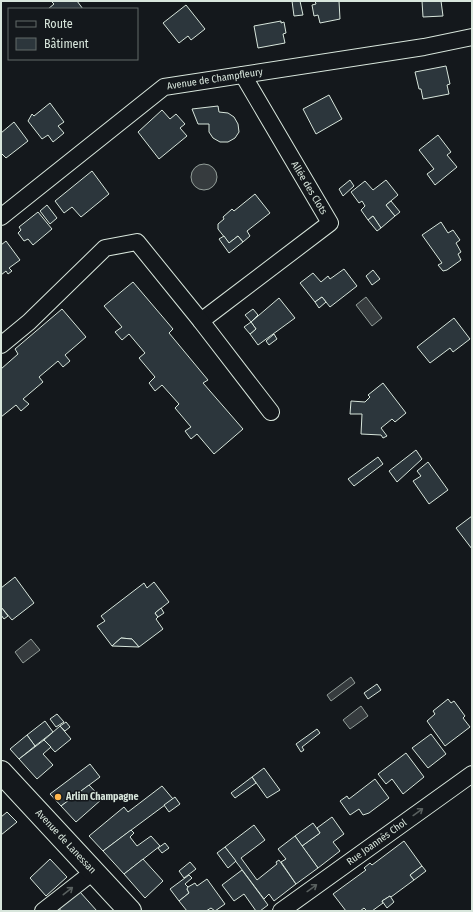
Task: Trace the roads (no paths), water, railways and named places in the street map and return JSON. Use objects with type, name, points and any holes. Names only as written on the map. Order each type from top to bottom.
[{"type":"main road","name":"Avenue de Lanessan","points":[[1,772],[130,911]]},
{"type":"street","name":"Avenue de Champfleury","points":[[1,217],[164,87],[424,47],[472,37]]},
{"type":"street","name":"Allée des Clots","points":[[202,321],[330,223],[243,76]]},
{"type":"street","points":[[1,345],[29,322],[105,248],[137,242],[202,321],[271,412]]},
{"type":"street","name":"Rue Joannès Chol","points":[[281,911],[472,774]]},
{"type":"street","points":[[43,911],[93,872]]},
{"type":"place","name":"Arlim Champagne","points":[[58,797]]}]
